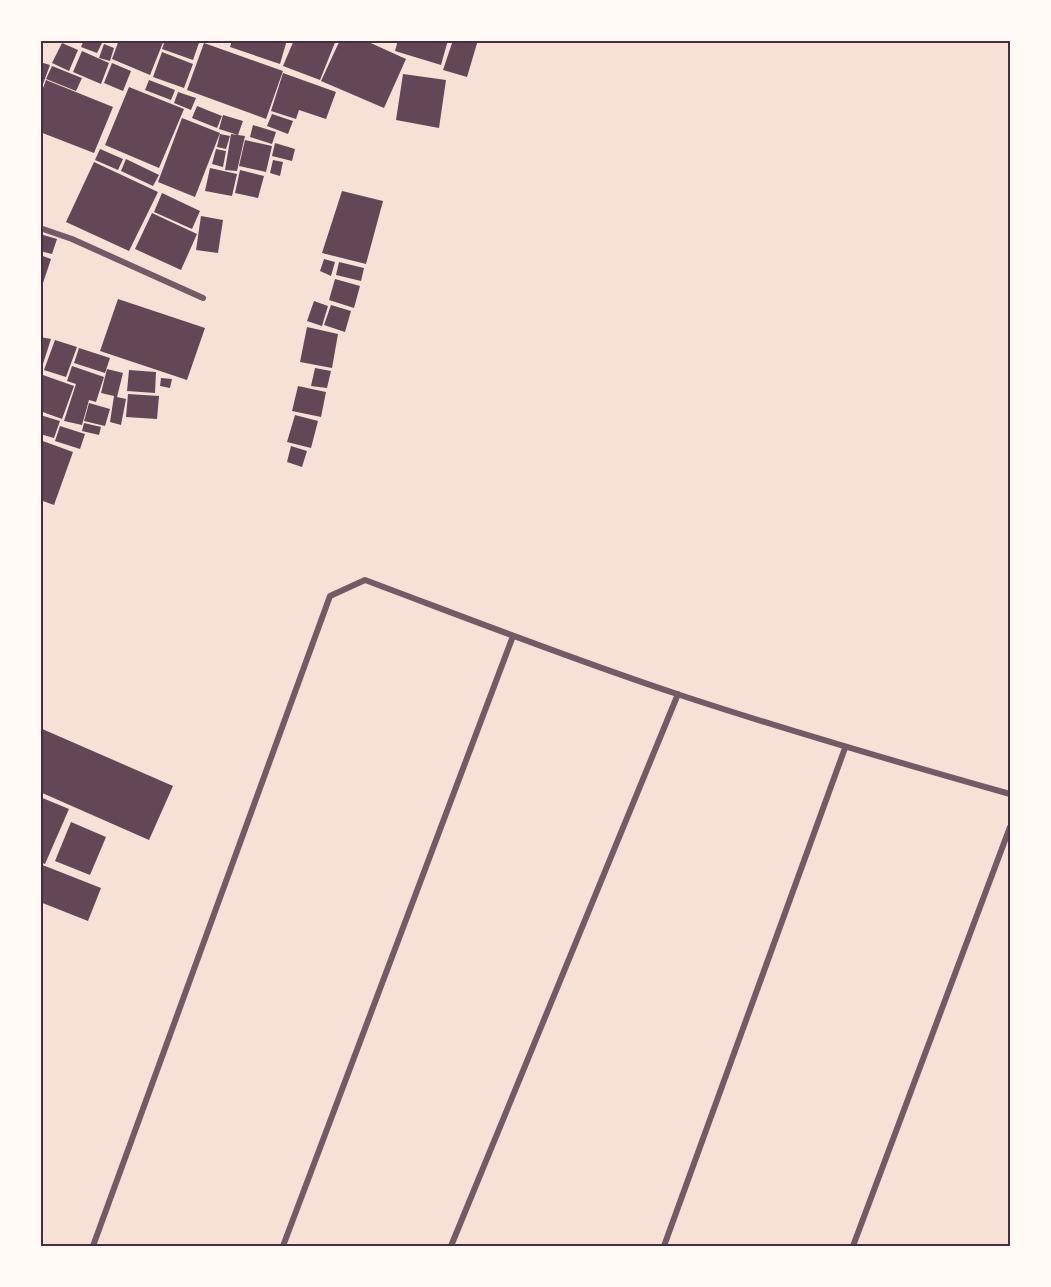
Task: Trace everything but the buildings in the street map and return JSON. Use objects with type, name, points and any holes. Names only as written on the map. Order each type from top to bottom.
[{"type":"street","points":[[40,228],[72,238],[202,298]]},
{"type":"street","points":[[93,1246],[330,596],[365,580],[513,636],[678,694],[845,748],[1011,794]]},
{"type":"street","points":[[283,1246],[513,636]]},
{"type":"street","points":[[451,1246],[678,694]]},
{"type":"street","points":[[664,1246],[845,748]]},
{"type":"street","points":[[853,1246],[1011,827]]}]
